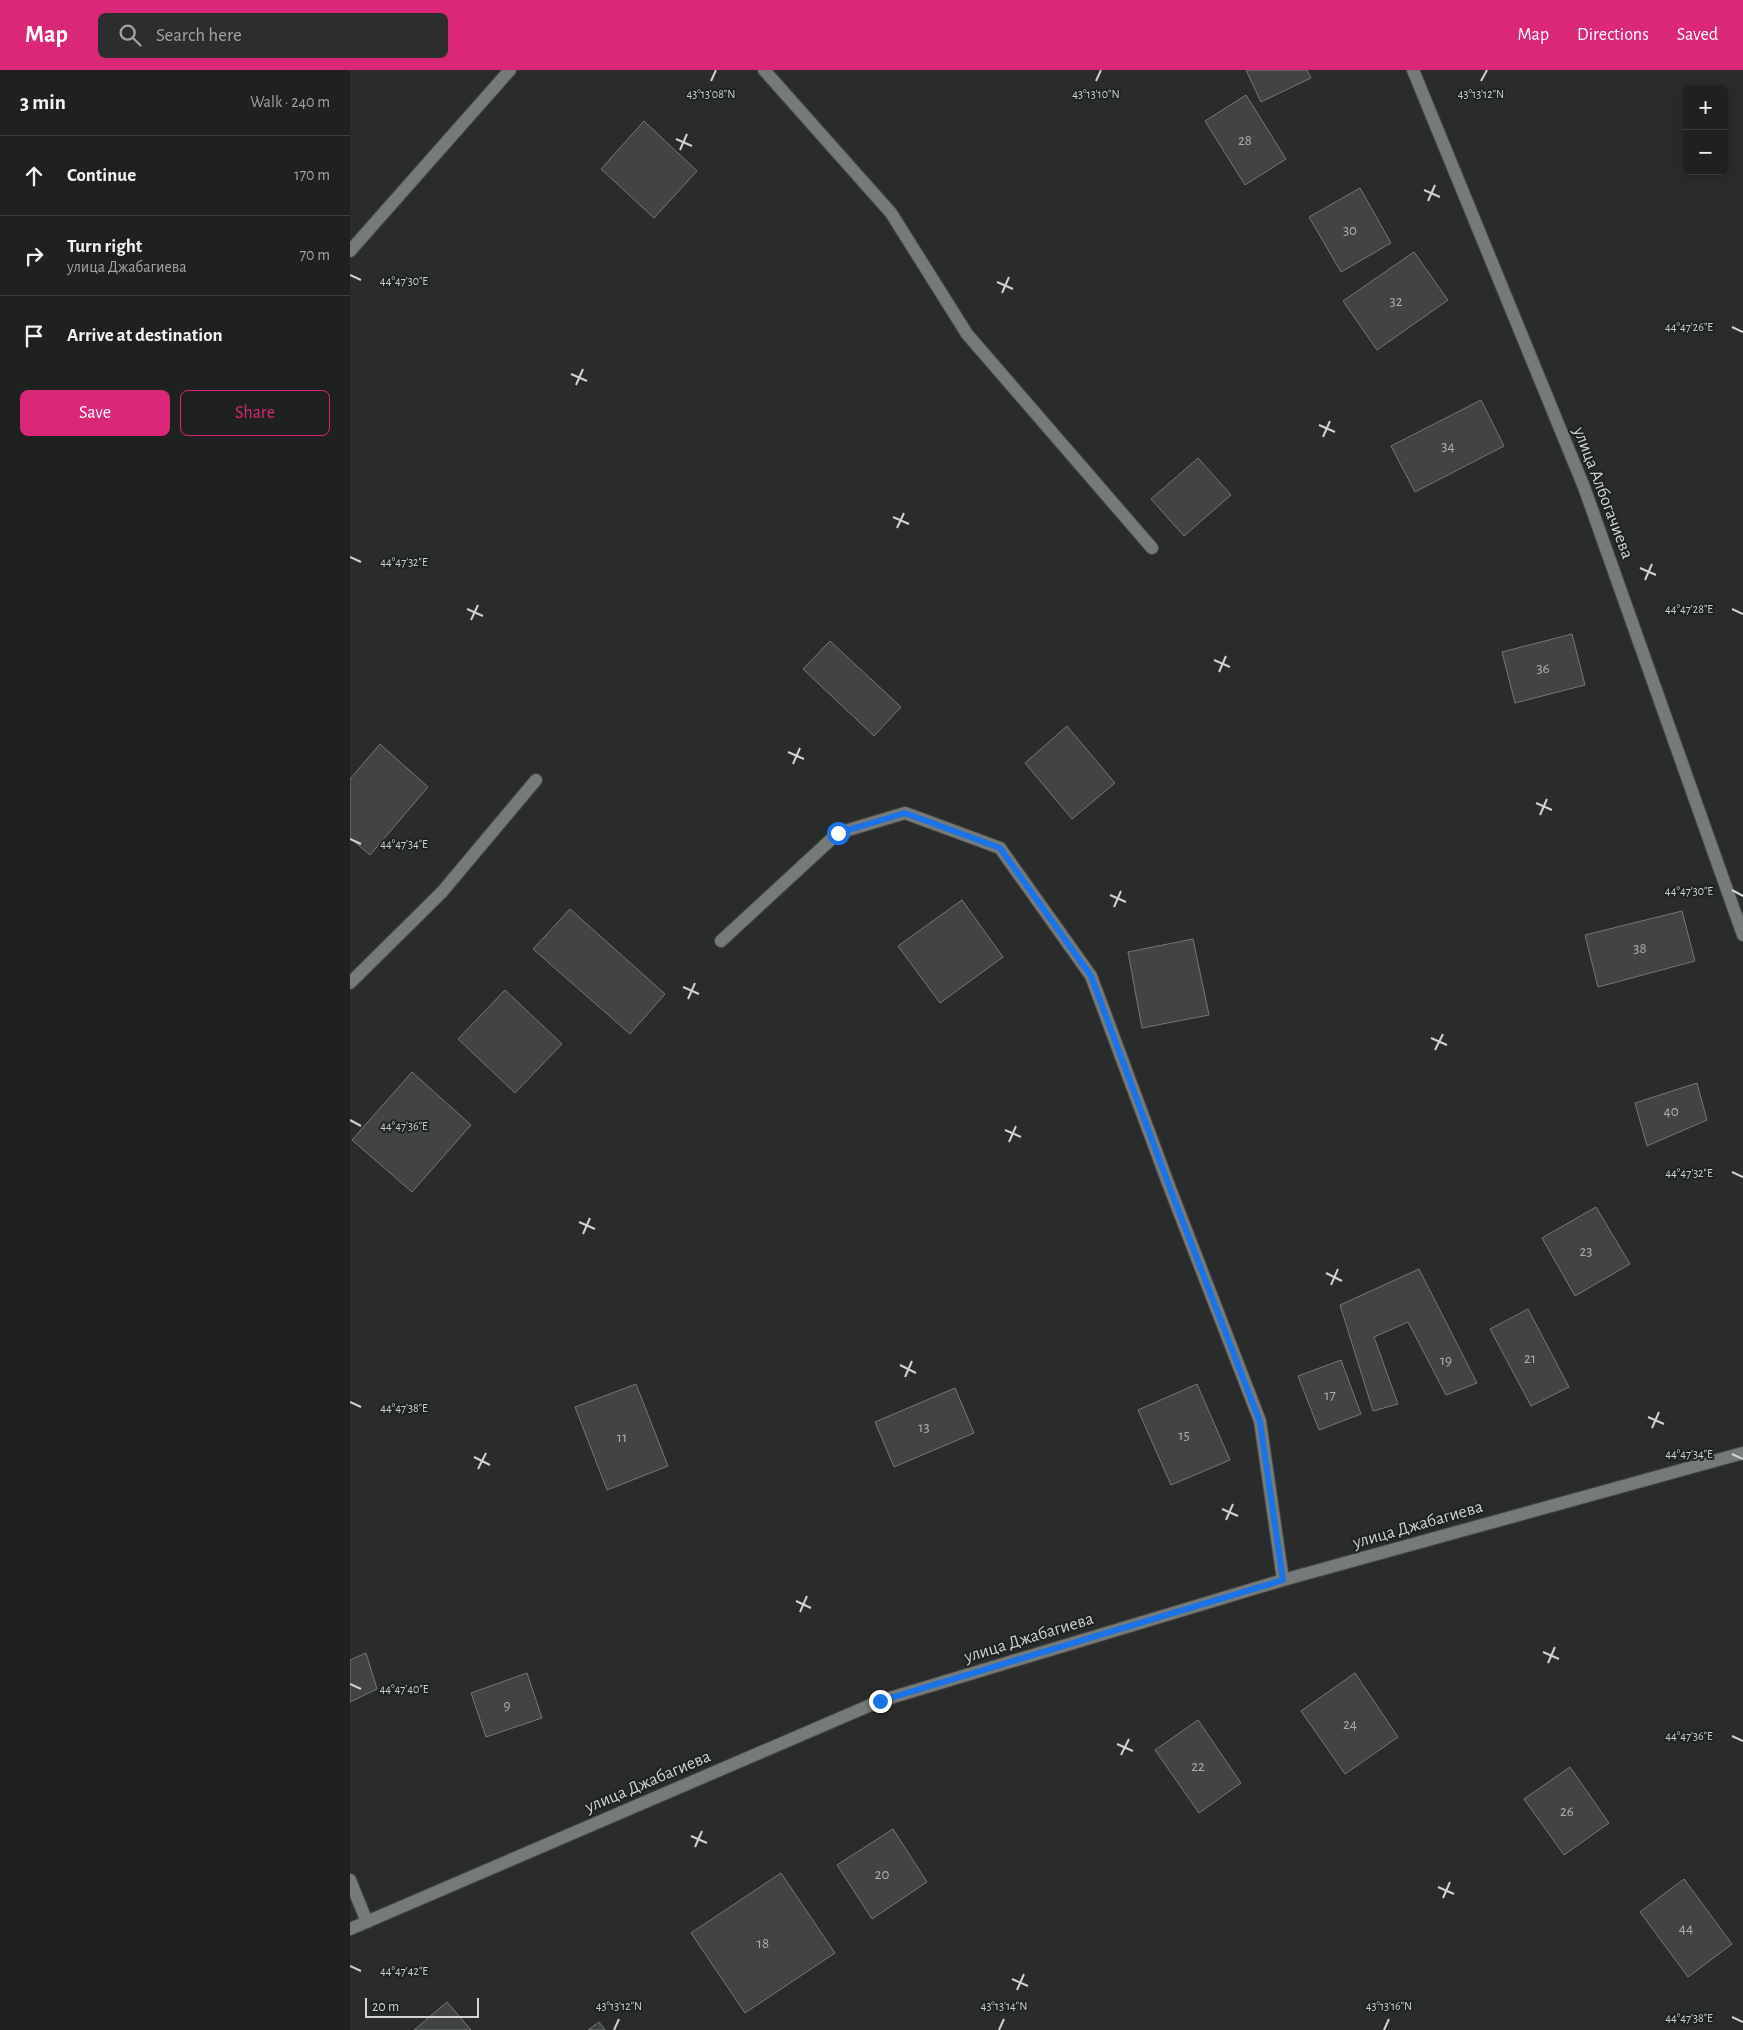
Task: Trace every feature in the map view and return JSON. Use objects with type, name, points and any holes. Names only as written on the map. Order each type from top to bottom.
[{"type":"street","points":[[350,251],[510,70]]},
{"type":"street","points":[[764,70],[891,213],[967,334],[1152,548]]},
{"type":"street","name":"улица Албогачиева","points":[[1413,70],[1584,487],[1743,935]]},
{"type":"street","points":[[350,983],[442,892],[536,780]]},
{"type":"street","points":[[721,941],[838,833],[905,813],[1000,848],[1091,976],[1260,1422],[1283,1580]]},
{"type":"street","name":"улица Джабагиева","points":[[350,1930],[880,1701],[1283,1580],[1743,1453]]},
{"type":"street","points":[[350,1880],[367,1922]]},
{"type":"building","points":[[1246,70],[1307,70],[1311,78],[1261,102]]},
{"type":"building","points":[[1246,95],[1286,159],[1245,185],[1205,121]]},
{"type":"building","points":[[644,121],[697,171],[654,218],[601,169]]},
{"type":"building","points":[[1360,188],[1391,243],[1341,272],[1309,217]]},
{"type":"building","points":[[1414,252],[1448,300],[1377,350],[1343,301]]},
{"type":"building","points":[[1481,400],[1504,446],[1415,492],[1391,446]]},
{"type":"building","points":[[1198,458],[1231,495],[1184,536],[1151,499]]},
{"type":"building","points":[[1572,634],[1585,685],[1515,703],[1502,652]]},
{"type":"building","points":[[830,641],[901,707],[874,736],[803,669]]},
{"type":"building","points":[[1067,726],[1115,783],[1072,819],[1025,763]]},
{"type":"building","points":[[380,744],[428,787],[370,855],[350,838],[350,779]]},
{"type":"building","points":[[962,900],[1003,957],[940,1003],[898,946]]},
{"type":"building","points":[[570,909],[665,994],[630,1034],[533,949]]},
{"type":"building","points":[[1682,911],[1695,961],[1598,987],[1585,935]]},
{"type":"building","points":[[1193,939],[1209,1015],[1142,1028],[1128,952]]},
{"type":"building","points":[[505,990],[562,1044],[515,1093],[458,1039]]},
{"type":"building","points":[[412,1072],[471,1125],[412,1192],[352,1140]]},
{"type":"building","points":[[1697,1083],[1707,1120],[1647,1146],[1635,1103]]},
{"type":"building","points":[[1596,1207],[1630,1264],[1575,1296],[1542,1238]]},
{"type":"building","points":[[1419,1269],[1477,1383],[1446,1395],[1408,1322],[1374,1337],[1398,1404],[1373,1411],[1340,1305]]},
{"type":"building","points":[[1528,1309],[1569,1387],[1531,1406],[1490,1329]]},
{"type":"building","points":[[1341,1360],[1361,1414],[1319,1430],[1298,1376]]},
{"type":"building","points":[[636,1384],[668,1466],[607,1490],[575,1407]]},
{"type":"building","points":[[1197,1384],[1230,1460],[1171,1485],[1138,1410]]},
{"type":"building","points":[[955,1388],[974,1433],[894,1467],[875,1422]]},
{"type":"building","points":[[366,1653],[377,1689],[350,1702],[350,1660]]},
{"type":"building","points":[[527,1673],[542,1718],[486,1737],[471,1693]]},
{"type":"building","points":[[1355,1673],[1398,1737],[1345,1774],[1301,1711]]},
{"type":"building","points":[[1198,1720],[1241,1783],[1199,1813],[1155,1750]]},
{"type":"building","points":[[1570,1767],[1609,1823],[1564,1855],[1524,1799]]},
{"type":"building","points":[[893,1829],[927,1882],[872,1919],[837,1865]]},
{"type":"building","points":[[781,1873],[835,1953],[745,2013],[691,1933]]},
{"type":"building","points":[[1684,1879],[1732,1944],[1688,1977],[1640,1912]]},
{"type":"building","points":[[447,2002],[471,2030],[414,2030]]},
{"type":"building","points":[[599,2022],[605,2030],[588,2030]]},
{"type":"route","points":[[838,833],[905,813],[1000,848],[1091,976],[1260,1422],[1283,1580],[880,1701]]}]
